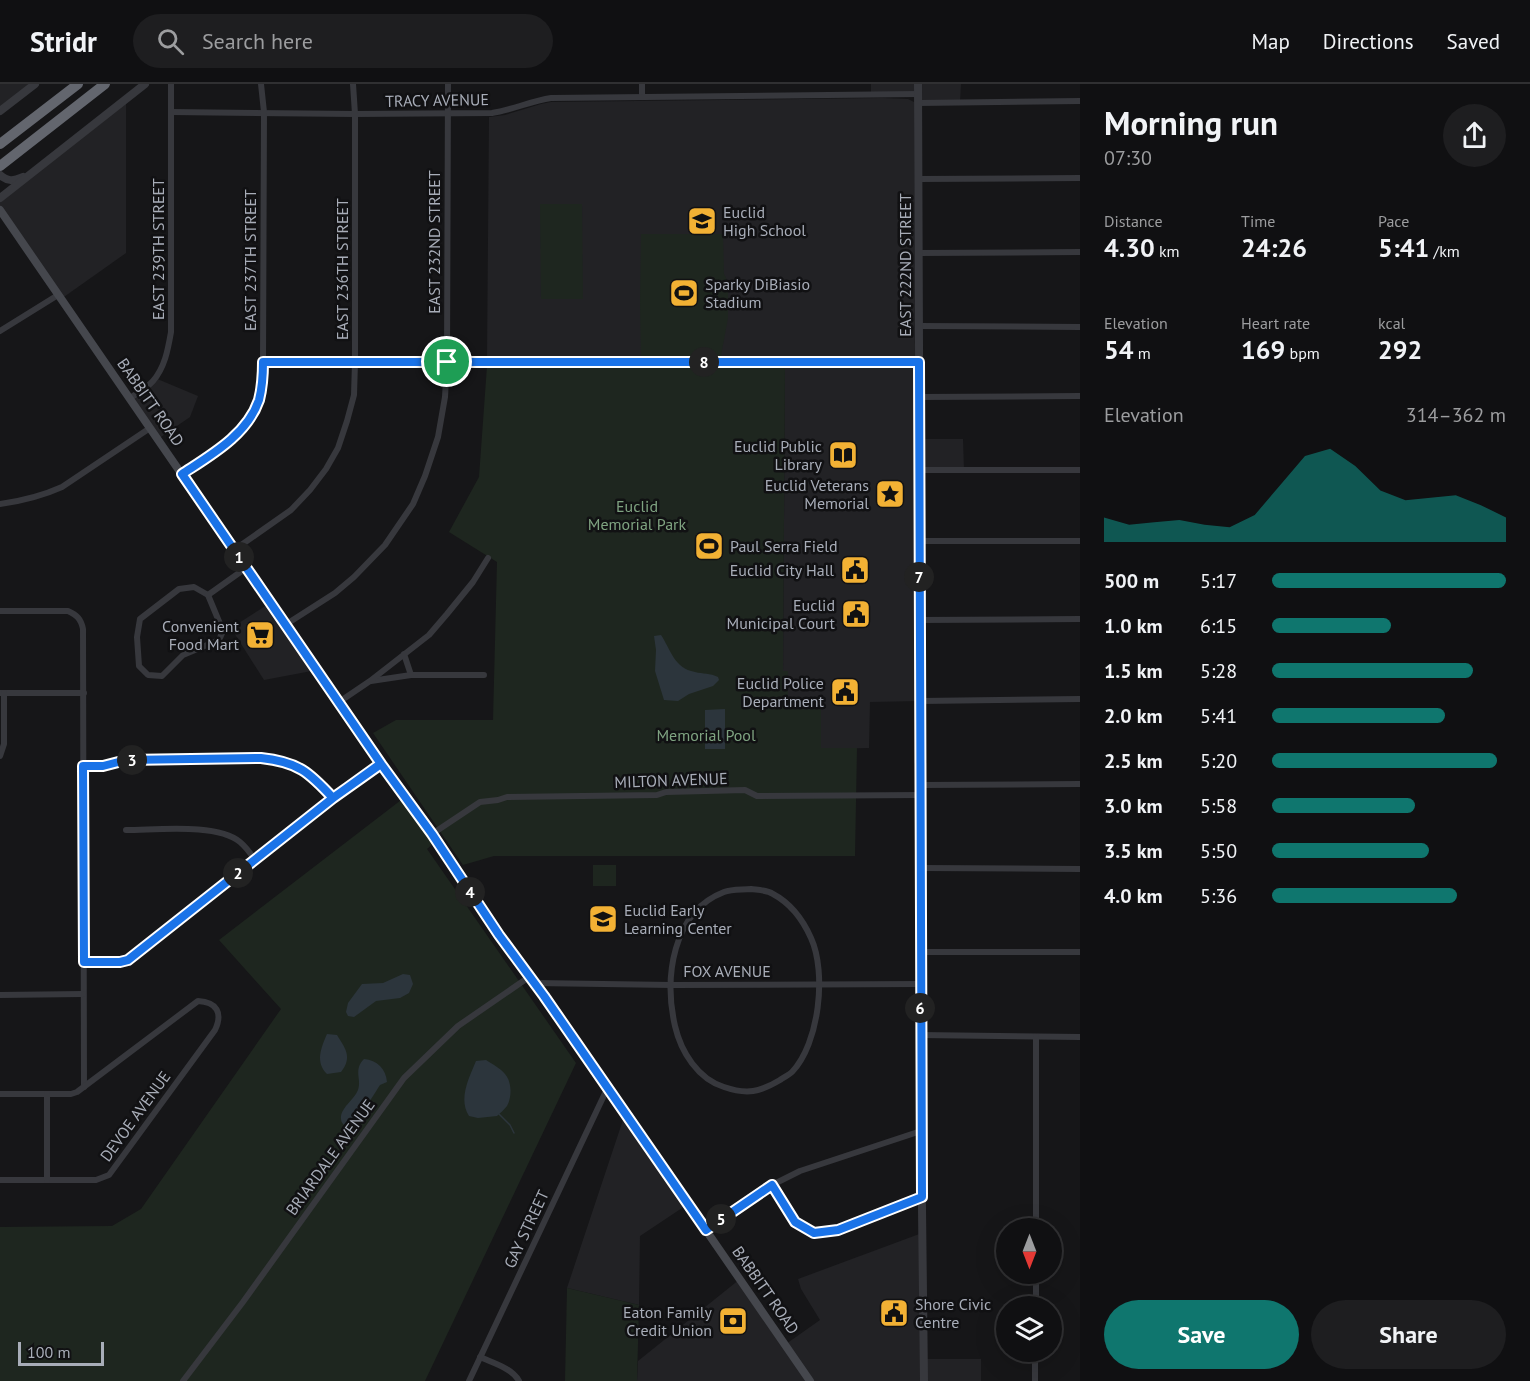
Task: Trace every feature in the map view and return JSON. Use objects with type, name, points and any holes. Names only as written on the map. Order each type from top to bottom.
[{"type":"highway","points":[[0,144],[78,84]]},
{"type":"highway","points":[[0,168],[105,84]]},
{"type":"main road","name":"BABBITT ROAD","points":[[0,210],[381,764],[432,834],[499,935],[810,1381]]},
{"type":"street","points":[[0,111],[35,84]]},
{"type":"street","points":[[0,198],[145,84]]},
{"type":"street","name":"EAST 239TH STREET","points":[[130,399],[153,381],[169,348],[171,332],[171,84]]},
{"type":"street","name":"EAST 237TH STREET","points":[[182,474],[227,443],[246,423],[258,400],[263,362],[264,112],[261,84]]},
{"type":"street","name":"EAST 236TH STREET","points":[[234,550],[291,510],[310,490],[338,448],[354,395],[355,114],[353,84]]},
{"type":"street","name":"EAST 232ND STREET","points":[[285,625],[335,593],[385,545],[413,504],[438,437],[445,397],[447,362],[448,84]]},
{"type":"street","points":[[642,84],[642,97]]},
{"type":"street","name":"EAST 222ND STREET","points":[[918,84],[920,1035],[924,1381]]},
{"type":"street","name":"TRACY AVENUE","points":[[171,112],[492,113],[551,98],[918,98],[1080,101]]},
{"type":"street","points":[[0,168],[6,180],[14,181],[32,173]]},
{"type":"street","points":[[918,179],[1080,178]]},
{"type":"street","points":[[918,253],[1080,252]]},
{"type":"street","points":[[0,331],[58,295]]},
{"type":"street","points":[[919,326],[1080,327]]},
{"type":"street","points":[[263,362],[919,362]]},
{"type":"street","points":[[919,397],[1080,396]]},
{"type":"street","points":[[0,504],[25,500],[62,487],[150,428]]},
{"type":"street","points":[[919,471],[1080,470]]},
{"type":"street","points":[[919,542],[1080,541]]},
{"type":"street","points":[[339,702],[421,642],[473,582],[488,558]]},
{"type":"street","points":[[208,595],[246,568]]},
{"type":"street","points":[[194,587],[208,595],[222,631],[219,640],[183,655],[162,676],[148,675],[139,666],[137,637],[140,619],[179,589],[194,587]]},
{"type":"street","points":[[0,610],[68,610],[75,614],[81,621],[83,637],[84,693],[84,1087],[71,1094],[0,1094]]},
{"type":"street","points":[[919,620],[1080,619]]},
{"type":"street","points":[[405,654],[411,675]]},
{"type":"street","points":[[370,681],[411,675],[484,675]]},
{"type":"street","points":[[0,756],[4,744],[2,693],[84,693]]},
{"type":"street","points":[[921,701],[1080,699]]},
{"type":"street","points":[[83,766],[103,766],[126,760],[261,758],[277,760],[293,764],[307,772],[333,798]]},
{"type":"street","points":[[84,962],[128,960],[333,798],[381,764]]},
{"type":"street","points":[[921,785],[1080,784]]},
{"type":"street","name":"MILTON AVENUE","points":[[432,834],[480,801],[498,800],[507,796],[652,796],[666,792],[745,790],[757,796],[921,795]]},
{"type":"street","points":[[126,830],[208,829],[227,834],[241,843],[255,860]]},
{"type":"street","points":[[921,868],[1080,869]]},
{"type":"street","points":[[751,889],[771,892],[786,902],[802,921],[812,939],[818,964],[819,985],[814,1030],[802,1057],[791,1073],[765,1089],[749,1092],[716,1085],[697,1070],[684,1051],[675,1026],[672,961],[679,938],[690,916],[707,901],[726,891],[751,889]]},
{"type":"street","points":[[921,952],[1080,952]]},
{"type":"street","name":"FOX AVENUE","points":[[531,980],[672,985],[921,984]]},
{"type":"street","name":"BRIARDALE AVENUE","points":[[183,1381],[243,1302],[404,1078],[458,1026],[531,980]]},
{"type":"street","points":[[0,995],[83,994]]},
{"type":"street","name":"DEVOE AVENUE","points":[[0,1180],[96,1180],[110,1175],[215,1030],[220,1018],[217,1010],[207,1002],[198,1001],[84,1087]]},
{"type":"street","points":[[920,1035],[1080,1037]]},
{"type":"street","points":[[1036,1037],[1036,1218]]},
{"type":"street","name":"GAY STREET","points":[[469,1381],[607,1089]]},
{"type":"street","points":[[47,1094],[47,1180]]},
{"type":"street","points":[[706,1230],[772,1185],[800,1171],[921,1131]]},
{"type":"street","points":[[772,1185],[795,1222],[814,1233],[838,1230],[922,1197]]},
{"type":"street","points":[[480,1358],[508,1370],[518,1377],[519,1381]]},
{"type":"street","points":[[1035,1362],[1035,1381]]},
{"type":"shaded area","points":[[0,84],[35,84],[0,111]]},
{"type":"shaded area","points":[[871,84],[961,84],[960,102],[918,103],[918,95],[871,95]]},
{"type":"shaded area","points":[[126,99],[126,253],[61,299],[0,210],[0,198]]},
{"type":"shaded area","name":"Euclid High School","points":[[908,99],[914,102],[915,356],[908,358],[703,361],[487,359],[489,117],[505,115],[551,102]]},
{"type":"shaded area","points":[[785,362],[919,362],[919,439],[963,439],[964,470],[919,470],[921,701],[870,702],[869,748],[821,749],[821,700],[788,700],[788,672],[783,671]]},
{"type":"shaded area","points":[[155,378],[198,396],[190,417],[158,439],[130,398]]},
{"type":"shaded area","points":[[270,603],[317,670],[264,680],[231,628]]},
{"type":"shaded area","points":[[661,635],[682,667],[718,677],[719,680],[713,686],[689,694],[678,701],[664,700],[655,671],[654,636]]},
{"type":"shaded area","points":[[725,709],[725,749],[705,749],[705,710]]},
{"type":"shaded area","points":[[403,974],[410,975],[413,984],[409,993],[400,998],[376,1001],[354,1017],[348,1016],[346,1012],[348,1003],[362,984],[383,983]]},
{"type":"shaded area","points":[[327,1034],[337,1035],[345,1048],[347,1062],[341,1072],[327,1074],[321,1065],[321,1050]]},
{"type":"shaded area","points":[[364,1059],[380,1066],[387,1082],[380,1085],[357,1123],[346,1126],[342,1122],[341,1115],[358,1090],[358,1071]]},
{"type":"shaded area","points":[[486,1060],[505,1074],[509,1081],[509,1102],[497,1116],[478,1118],[469,1116],[464,1103],[468,1081],[476,1061]]},
{"type":"shaded area","points":[[625,1114],[688,1204],[640,1236],[639,1305],[567,1288]]},
{"type":"shaded area","points":[[922,1233],[923,1359],[981,1359],[981,1381],[637,1381],[638,1361],[740,1279],[786,1344],[820,1320],[801,1289],[798,1279]]},
{"type":"green space","points":[[540,204],[582,204],[583,299],[541,299]]},
{"type":"green space","name":"Sparky DiBiasio Stadium","points":[[641,234],[723,234],[724,274],[728,282],[728,318],[720,361],[641,360]]},
{"type":"green space","name":"Euclid Memorial Park","points":[[487,366],[785,368],[783,671],[788,671],[788,700],[821,700],[821,748],[857,748],[855,856],[494,856],[463,865],[373,733],[396,720],[493,720],[497,562],[449,532],[479,477]]},
{"type":"green space","points":[[405,797],[436,841],[427,849],[576,1063],[425,1381],[0,1381],[0,1227],[112,1226],[141,1209],[281,1009],[219,940]]},
{"type":"green space","points":[[593,865],[616,865],[616,886],[593,886]]},
{"type":"green space","points":[[567,1288],[639,1305],[637,1381],[565,1381]]},
{"type":"waterway","points":[[499,1114],[510,1125],[514,1133]]},
{"type":"place","name":"Euclid High School","points":[[702,221]]},
{"type":"place","name":"Sparky DiBiasio Stadium","points":[[684,293]]},
{"type":"place","name":"Euclid Public Library","points":[[843,455]]},
{"type":"place","name":"Euclid Veterans Memorial","points":[[890,494]]},
{"type":"place","name":"Paul Serra Field","points":[[709,546]]},
{"type":"place","name":"Euclid City Hall","points":[[855,570]]},
{"type":"place","name":"Euclid Municipal Court","points":[[856,614]]},
{"type":"place","name":"Convenient Food Mart","points":[[260,635]]},
{"type":"place","name":"Euclid Police Department","points":[[845,692]]},
{"type":"place","name":"Euclid Early Learning Center","points":[[603,919]]},
{"type":"place","name":"Shore Civic Centre","points":[[894,1313]]},
{"type":"place","name":"Eaton Family Credit Union","points":[[733,1321]]},
{"type":"route","points":[[447,362],[263,362],[258,400],[246,423],[227,443],[182,474],[381,764],[333,798],[128,960],[84,962],[83,766],[103,766],[126,760],[261,758],[277,760],[293,764],[307,772],[333,798],[376,767],[381,764],[706,1230],[772,1185],[795,1222],[814,1233],[838,1230],[922,1197],[919,362],[447,362]]},
{"type":"park label","name":"Memorial Pool","points":[[706,735]]}]
